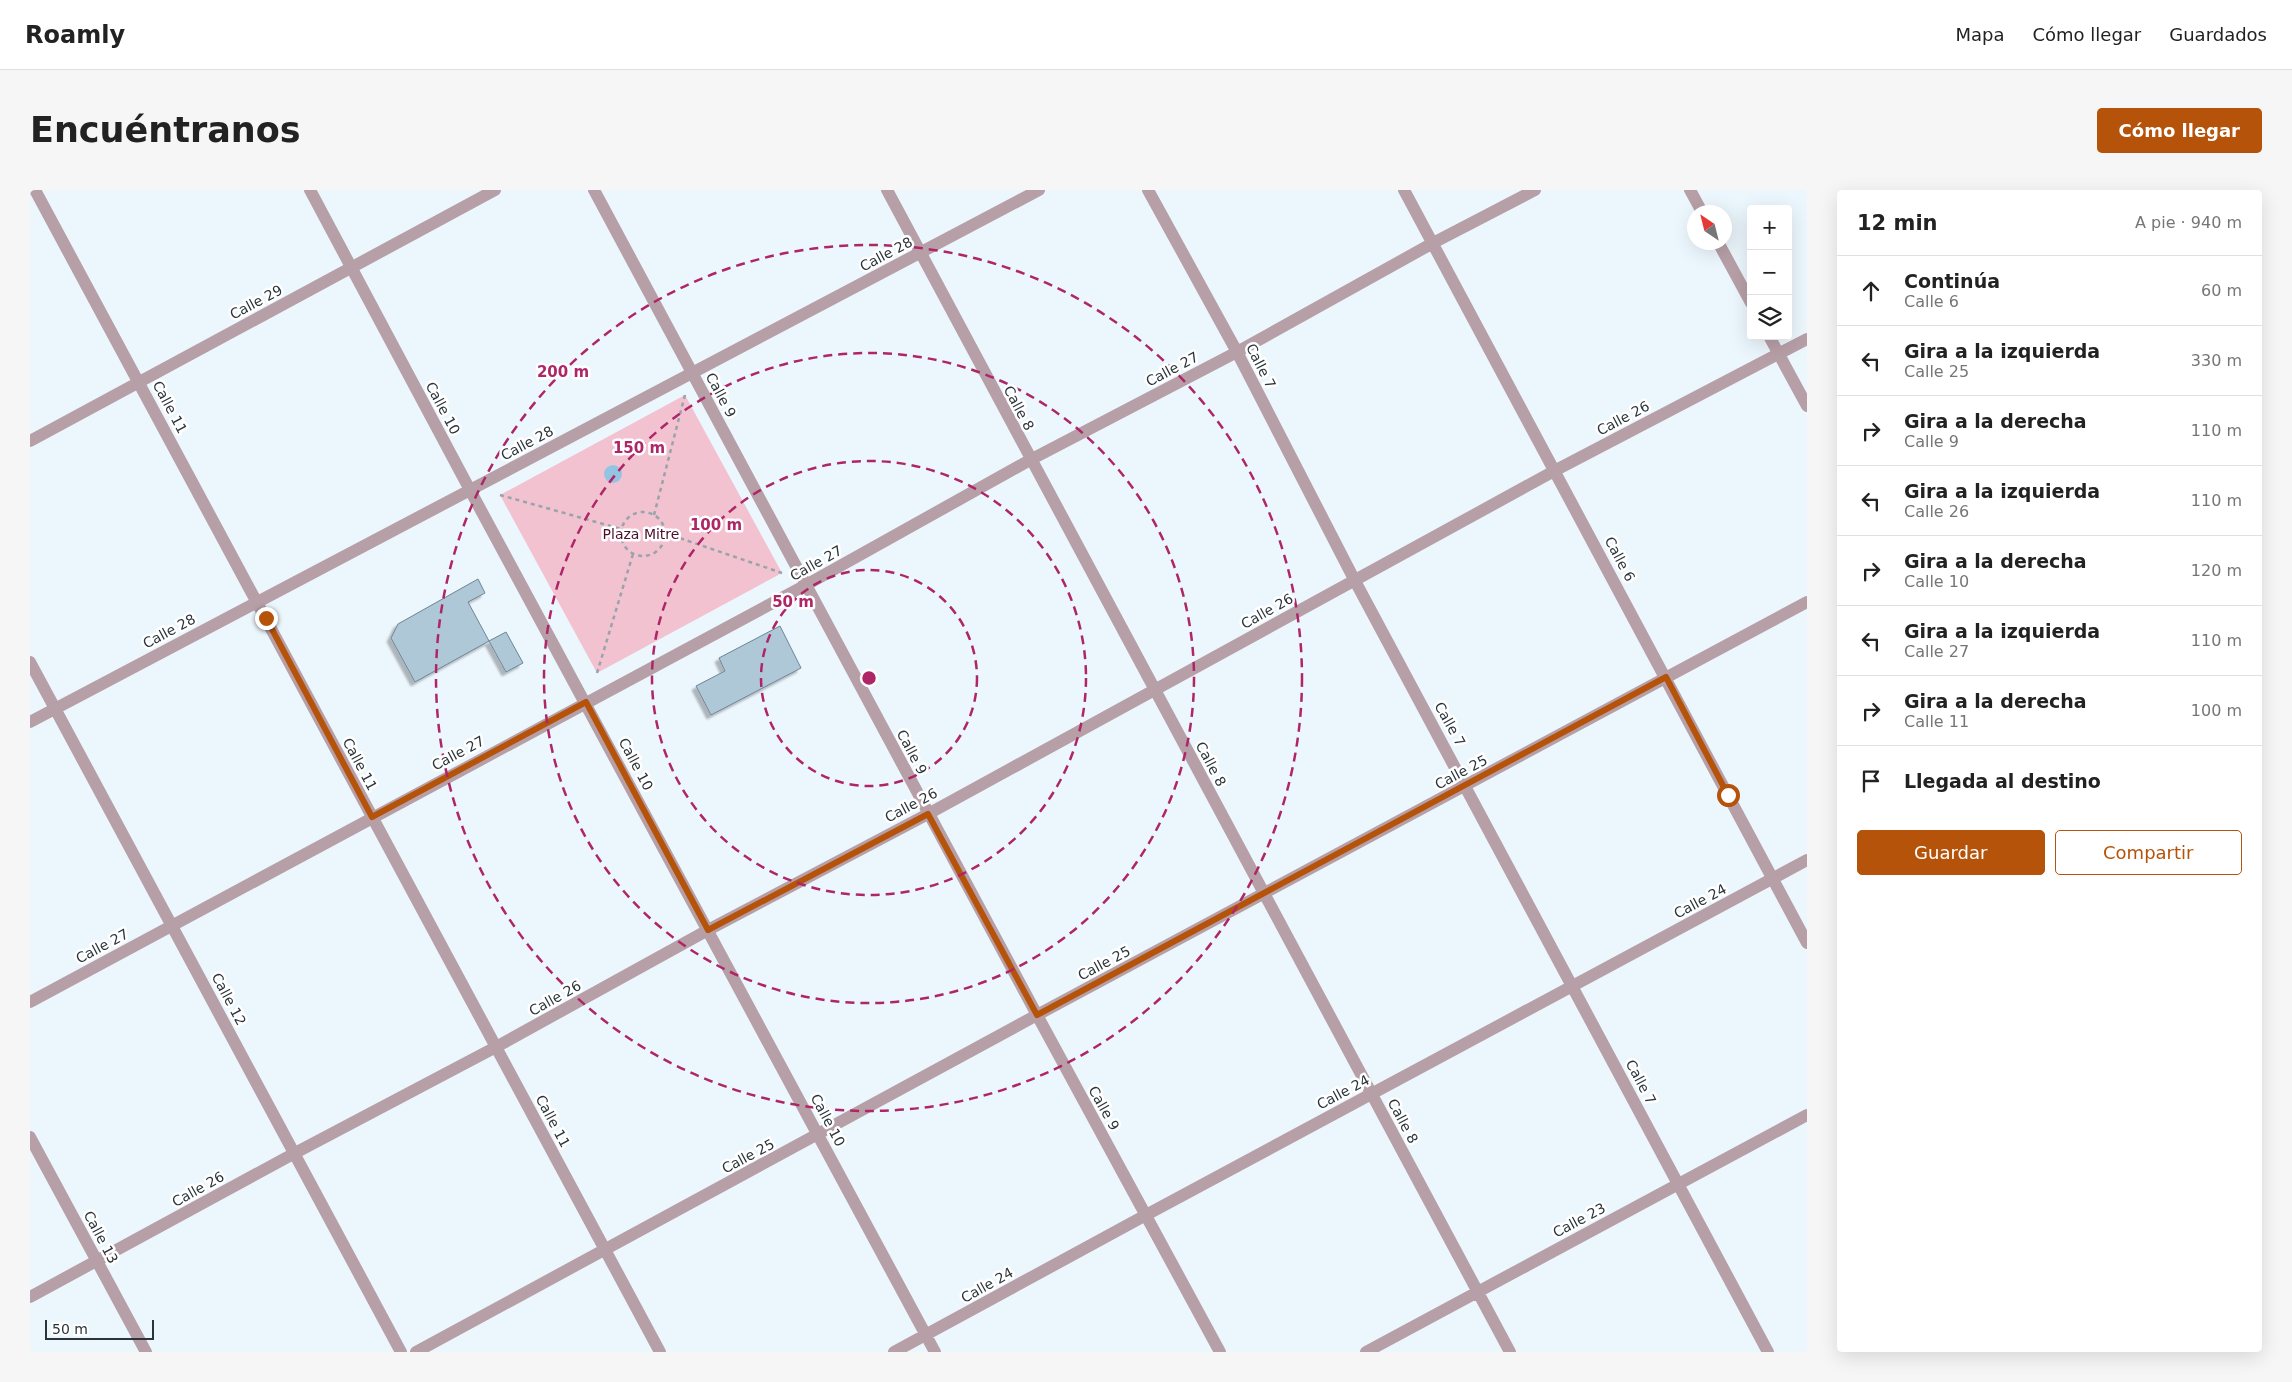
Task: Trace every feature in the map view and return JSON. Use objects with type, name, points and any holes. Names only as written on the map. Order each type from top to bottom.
[{"type":"street","name":"Calle 11","points":[[36,190],[660,1352]]},
{"type":"street","name":"Calle 10","points":[[310,190],[935,1352]]},
{"type":"street","name":"Calle 29","points":[[30,441],[496,190]]},
{"type":"street","name":"Calle 9","points":[[594,190],[928,814],[1220,1352]]},
{"type":"street","name":"Calle 8","points":[[886,190],[1510,1352]]},
{"type":"street","name":"Calle 28","points":[[30,722],[1039,190]]},
{"type":"street","name":"Calle 7","points":[[1148,190],[1237,352],[1355,581],[1768,1352]]},
{"type":"street","name":"Calle 6","points":[[1404,190],[1556,470],[1807,943]]},
{"type":"street","name":"Calle 27","points":[[30,1002],[806,585],[1030,460],[1237,352],[1433,243],[1535,190]]},
{"type":"street","points":[[1690,190],[1698,205]]},
{"type":"street","points":[[1722,250],[1747,296]]},
{"type":"street","name":"Calle 26","points":[[30,1298],[295,1152],[496,1047],[708,930],[928,814],[1556,470],[1807,339]]},
{"type":"street","points":[[1771,340],[1807,406]]},
{"type":"street","name":"Calle 25","points":[[416,1352],[1037,1015],[1807,602]]},
{"type":"street","name":"Calle 12","points":[[30,662],[401,1352]]},
{"type":"street","name":"Calle 24","points":[[894,1352],[1146,1214],[1807,860]]},
{"type":"street","name":"Calle 23","points":[[1366,1352],[1807,1115]]},
{"type":"street","name":"Calle 13","points":[[30,1137],[146,1352]]},
{"type":"path","points":[[654,515],[685,394]]},
{"type":"path","points":[[500,495],[621,529]]},
{"type":"path","points":[[647,513],[654,515],[663,526],[665,533],[664,541],[655,553],[648,556],[633,554],[623,544],[621,529],[628,518],[634,514],[647,513]]},
{"type":"path","points":[[665,533],[782,573]]},
{"type":"path","points":[[597,673],[633,554]]},
{"type":"green space","name":"Plaza Mitre","points":[[685,395],[782,573],[597,673],[500,495]]},
{"type":"water","points":[[613,465],[619,468],[622,474],[619,480],[613,483],[607,480],[604,474],[607,468]]},
{"type":"building","points":[[478,579],[485,593],[468,602],[489,641],[415,682],[391,638],[398,624]]},
{"type":"building","points":[[780,626],[801,668],[711,715],[696,686],[725,671],[719,658]]},
{"type":"building","points":[[506,632],[523,663],[506,672],[489,641]]},
{"type":"route","points":[[266,618],[372,817],[586,702],[708,930],[928,814],[1037,1015],[1666,677],[1728,795]]}]
